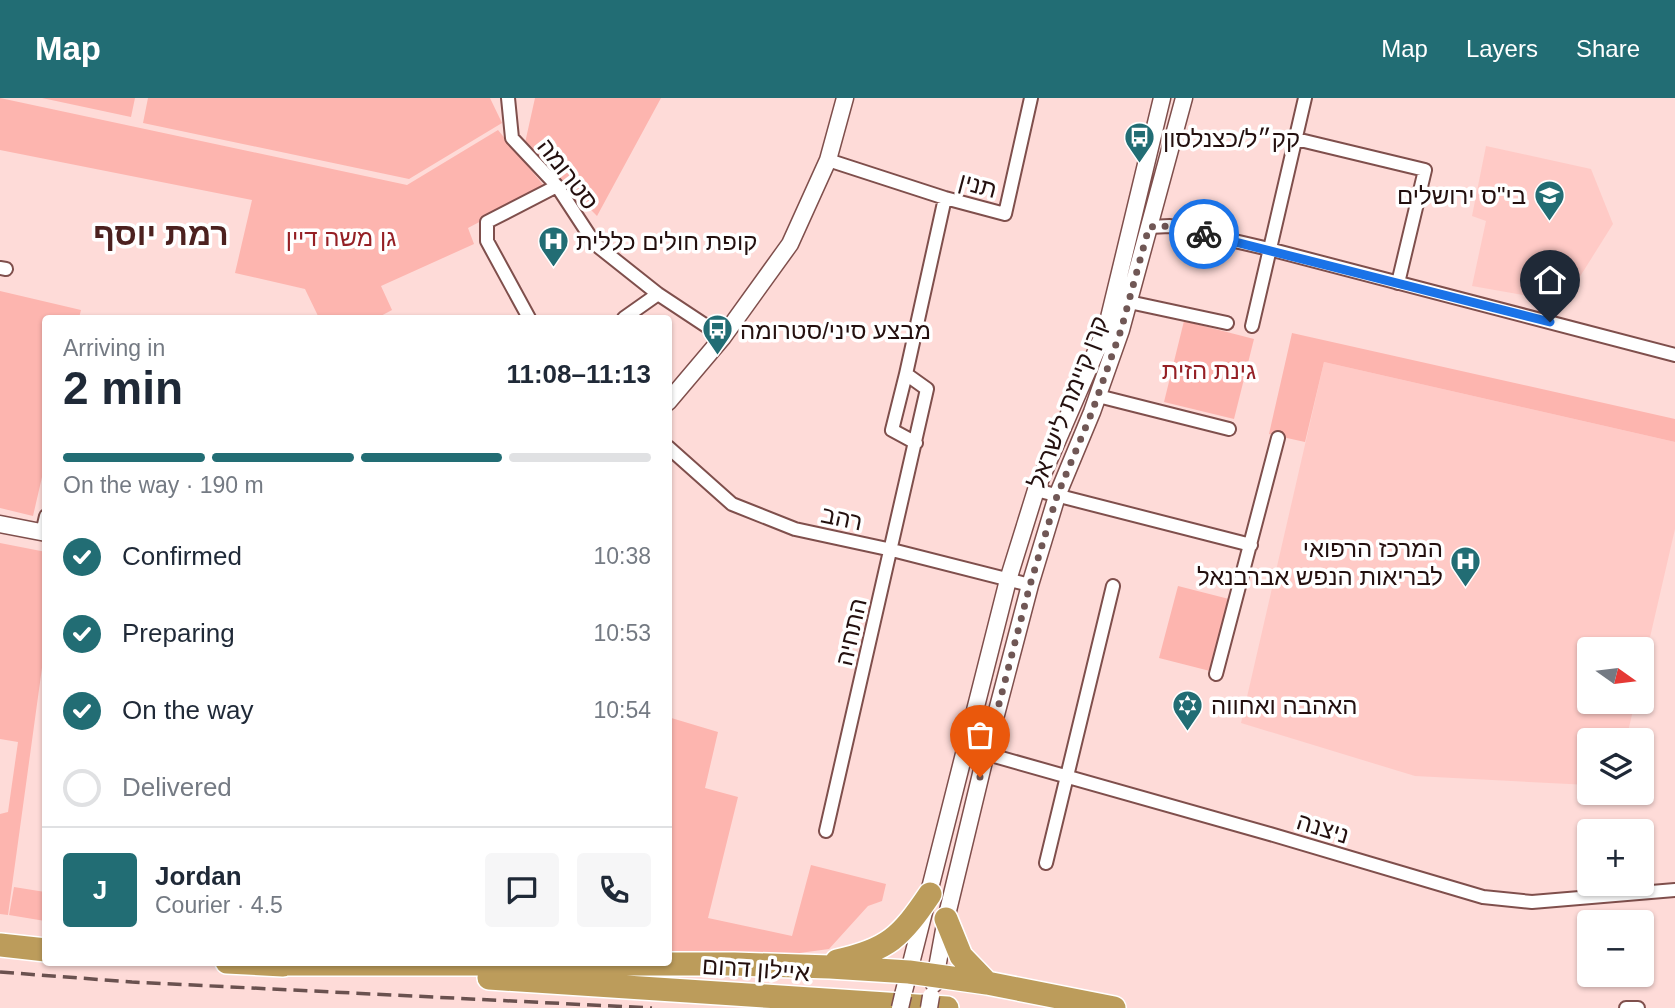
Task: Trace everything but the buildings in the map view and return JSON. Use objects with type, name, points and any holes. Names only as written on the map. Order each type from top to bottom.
[{"type":"highway","points":[[813,966],[864,955],[886,946],[913,920],[930,894]]},
{"type":"highway","points":[[946,919],[961,956],[986,983]]},
{"type":"highway","points":[[0,945],[42,950]]},
{"type":"highway","points":[[672,964],[813,966],[909,972],[935,997],[986,983],[1114,1008]]},
{"type":"highway","name":"איילון דרום","points":[[308,966],[935,997]]},
{"type":"street","name":"סטרומה","points":[[508,98],[512,138],[557,186],[594,244],[658,294],[723,337]]},
{"type":"street","points":[[672,397],[723,337],[790,244],[828,160],[845,98]]},
{"type":"street","name":"תנין","points":[[828,160],[945,198],[1005,214],[1031,98]]},
{"type":"street","name":"קרן קיימת לישראל","points":[[901,1002],[1008,580],[1036,490],[1107,326],[1162,98]]},
{"type":"street","name":"קרן קיימת לישראל","points":[[935,997],[946,919],[1030,585],[1057,496],[1098,396],[1121,330],[1184,98]]},
{"type":"street","points":[[1252,326],[1305,98]]},
{"type":"street","points":[[1296,139],[1425,170],[1398,283]]},
{"type":"street","points":[[527,315],[487,241],[487,222],[557,186]]},
{"type":"street","points":[[915,443],[892,430],[945,198]]},
{"type":"street","points":[[1149,227],[1170,226],[1269,249],[1675,355]]},
{"type":"street","points":[[628,315],[658,294]]},
{"type":"street","points":[[1129,302],[1227,323]]},
{"type":"street","name":"התחיה","points":[[826,831],[927,389],[906,374]]},
{"type":"street","points":[[1098,396],[1229,429]]},
{"type":"street","points":[[1216,674],[1278,438]]},
{"type":"street","name":"רהב","points":[[672,451],[732,505],[795,529],[1030,585]]},
{"type":"street","points":[[1036,490],[1251,545]]},
{"type":"street","points":[[0,524],[42,533]]},
{"type":"street","points":[[1046,863],[1113,586]]},
{"type":"street","name":"ניצנה","points":[[966,748],[1483,897],[1532,902],[1675,890]]},
{"type":"street","points":[[1626,1008],[1638,1008]]},
{"type":"shaded area","name":"בי\"ס ירושלים","points":[[1486,146],[1591,169],[1613,224],[1564,302],[1472,286],[1486,221],[1472,216]]},
{"type":"shaded area","name":"המרכז הרפואי לבריאות הנפש אברבנאל","points":[[1324,362],[1675,442],[1675,529],[1650,637],[1577,637],[1577,714],[1632,714],[1629,728],[1577,728],[1577,784],[1415,776],[1241,723]]},
{"type":"green space","name":"גן משה דיין","points":[[0,98],[407,185],[498,130],[545,187],[468,228],[474,244],[381,286],[392,310],[383,315],[318,315],[305,289],[235,273],[252,200],[0,150]]},
{"type":"green space","points":[[42,98],[135,98],[131,117]]},
{"type":"green space","points":[[148,98],[490,98],[502,123],[409,179],[143,123]]},
{"type":"green space","points":[[535,98],[661,98],[597,216],[525,143]]},
{"type":"green space","points":[[0,291],[81,310],[80,315],[42,315],[42,477],[33,516],[0,508]]},
{"type":"green space","name":"גינת הזית","points":[[1184,321],[1254,339],[1234,419],[1164,402]]},
{"type":"green space","points":[[1292,333],[1675,419],[1675,442],[1324,362],[1305,442],[1269,434]]},
{"type":"green space","points":[[0,543],[42,551],[42,668],[8,915],[0,914],[0,814],[8,812],[18,742],[0,739]]},
{"type":"green space","points":[[1178,586],[1229,599],[1210,671],[1159,658]]},
{"type":"green space","points":[[672,718],[718,732],[705,788],[738,797],[708,918],[792,936],[811,865],[886,884],[882,901],[868,906],[829,949],[792,954],[672,953]]},
{"type":"green space","points":[[14,887],[42,892],[42,920],[9,915]]},
{"type":"railway","points":[[0,972],[132,982],[652,1008]]},
{"type":"way so far","points":[[980,777],[1030,585],[1057,496],[1092,412],[1121,330],[1149,227],[1170,226],[1204,234]]},
{"type":"place","name":"קק״ל/כצנלסון","points":[[1140,165]]},
{"type":"place","name":"בי\"ס ירושלים","points":[[1549,222]]},
{"type":"place","name":"קופת חולים כללית","points":[[553,268]]},
{"type":"place","name":"מבצע סיני/סטרומה","points":[[717,357]]},
{"type":"place","name":"המרכז הרפואי לבריאות הנפש אברבנאל","points":[[1466,589]]},
{"type":"place","name":"האהבה ואחווה","points":[[1188,732]]},
{"type":"district","name":"רמת יוסף","points":[[161,234]]},
{"type":"route","points":[[1204,234],[1550,322]]}]
